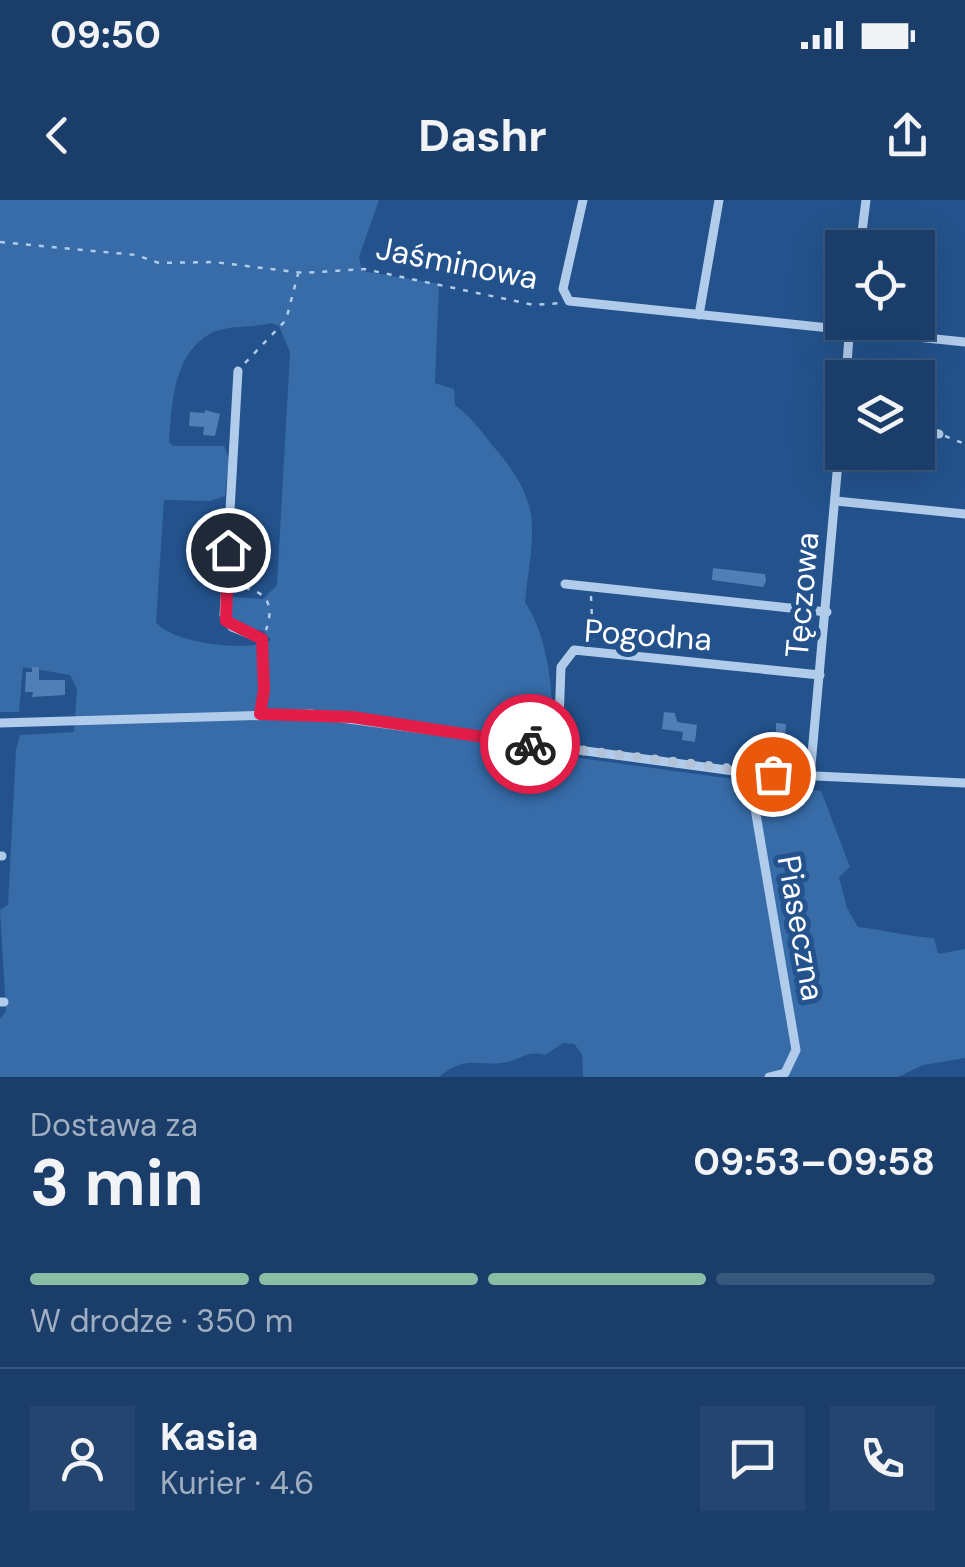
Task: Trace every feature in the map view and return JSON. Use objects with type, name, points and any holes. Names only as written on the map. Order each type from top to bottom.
[{"type":"street","points":[[569,301],[563,289],[583,200]]},
{"type":"street","points":[[699,315],[720,200]]},
{"type":"street","points":[[862,230],[866,200]]},
{"type":"street","name":"Jaśminowa","points":[[569,301],[825,326]]},
{"type":"street","name":"Jaśminowa","points":[[935,338],[965,342]]},
{"type":"street","points":[[238,371],[226,621],[262,639],[264,690],[260,714]]},
{"type":"street","points":[[935,434],[939,434]]},
{"type":"street","name":"Tęczowa","points":[[810,777],[838,470]]},
{"type":"street","points":[[836,501],[965,514]]},
{"type":"street","points":[[565,584],[826,612]]},
{"type":"street","name":"Pogodna","points":[[558,748],[561,667],[574,650],[820,675]]},
{"type":"street","points":[[0,723],[260,714],[352,717],[749,773],[965,783]]},
{"type":"street","name":"Piaseczna","points":[[749,773],[796,1050],[786,1073],[769,1077]]},
{"type":"path","name":"Jaśminowa","points":[[0,242],[136,255],[159,263],[214,262],[298,273],[364,269],[440,281],[534,305],[569,301]]},
{"type":"path","points":[[238,371],[286,320],[298,273]]},
{"type":"path","points":[[939,434],[965,444]]},
{"type":"path","points":[[226,586],[257,589],[265,595],[270,619],[262,639]]},
{"type":"path","points":[[586,586],[591,596],[591,651]]},
{"type":"shaded area","points":[[0,200],[379,200],[359,257],[362,271],[439,284],[435,383],[454,389],[455,405],[476,424],[510,467],[528,502],[532,536],[525,602],[541,636],[550,675],[550,754],[821,791],[850,867],[839,877],[847,908],[858,927],[934,938],[938,954],[965,949],[965,1058],[923,1065],[898,1077],[583,1077],[582,1054],[574,1044],[563,1043],[545,1055],[530,1054],[498,1063],[466,1063],[439,1077],[0,1077],[0,1019],[6,1011],[0,910],[8,905],[16,750],[20,735],[74,732],[77,689],[70,675],[23,667],[19,712],[0,712]],"holes":[[[271,323],[279,326],[290,352],[277,585],[263,599],[233,597],[227,601],[234,626],[263,631],[271,640],[229,646],[177,636],[156,622],[164,500],[210,501],[225,496],[229,459],[224,446],[173,446],[169,442],[178,379],[191,351],[216,331]]]},
{"type":"building","points":[[190,412],[220,414],[215,436],[203,435],[204,427],[189,426]]},
{"type":"building","points":[[713,568],[765,574],[766,581],[763,587],[712,580]]},
{"type":"building","points":[[32,667],[39,667],[39,680],[65,680],[65,695],[32,697],[33,692],[25,692],[26,672],[32,672]]},
{"type":"building","points":[[664,712],[675,713],[677,722],[697,725],[695,742],[682,740],[683,732],[662,729]]},
{"type":"building","points":[[776,723],[786,724],[785,739],[799,740],[798,752],[752,750],[753,736],[776,734]]},
{"type":"way so far","points":[[530,744],[773,774]]},
{"type":"route","points":[[228,550],[226,621],[232,627],[256,634],[264,648],[260,714],[352,717],[530,744]]}]
